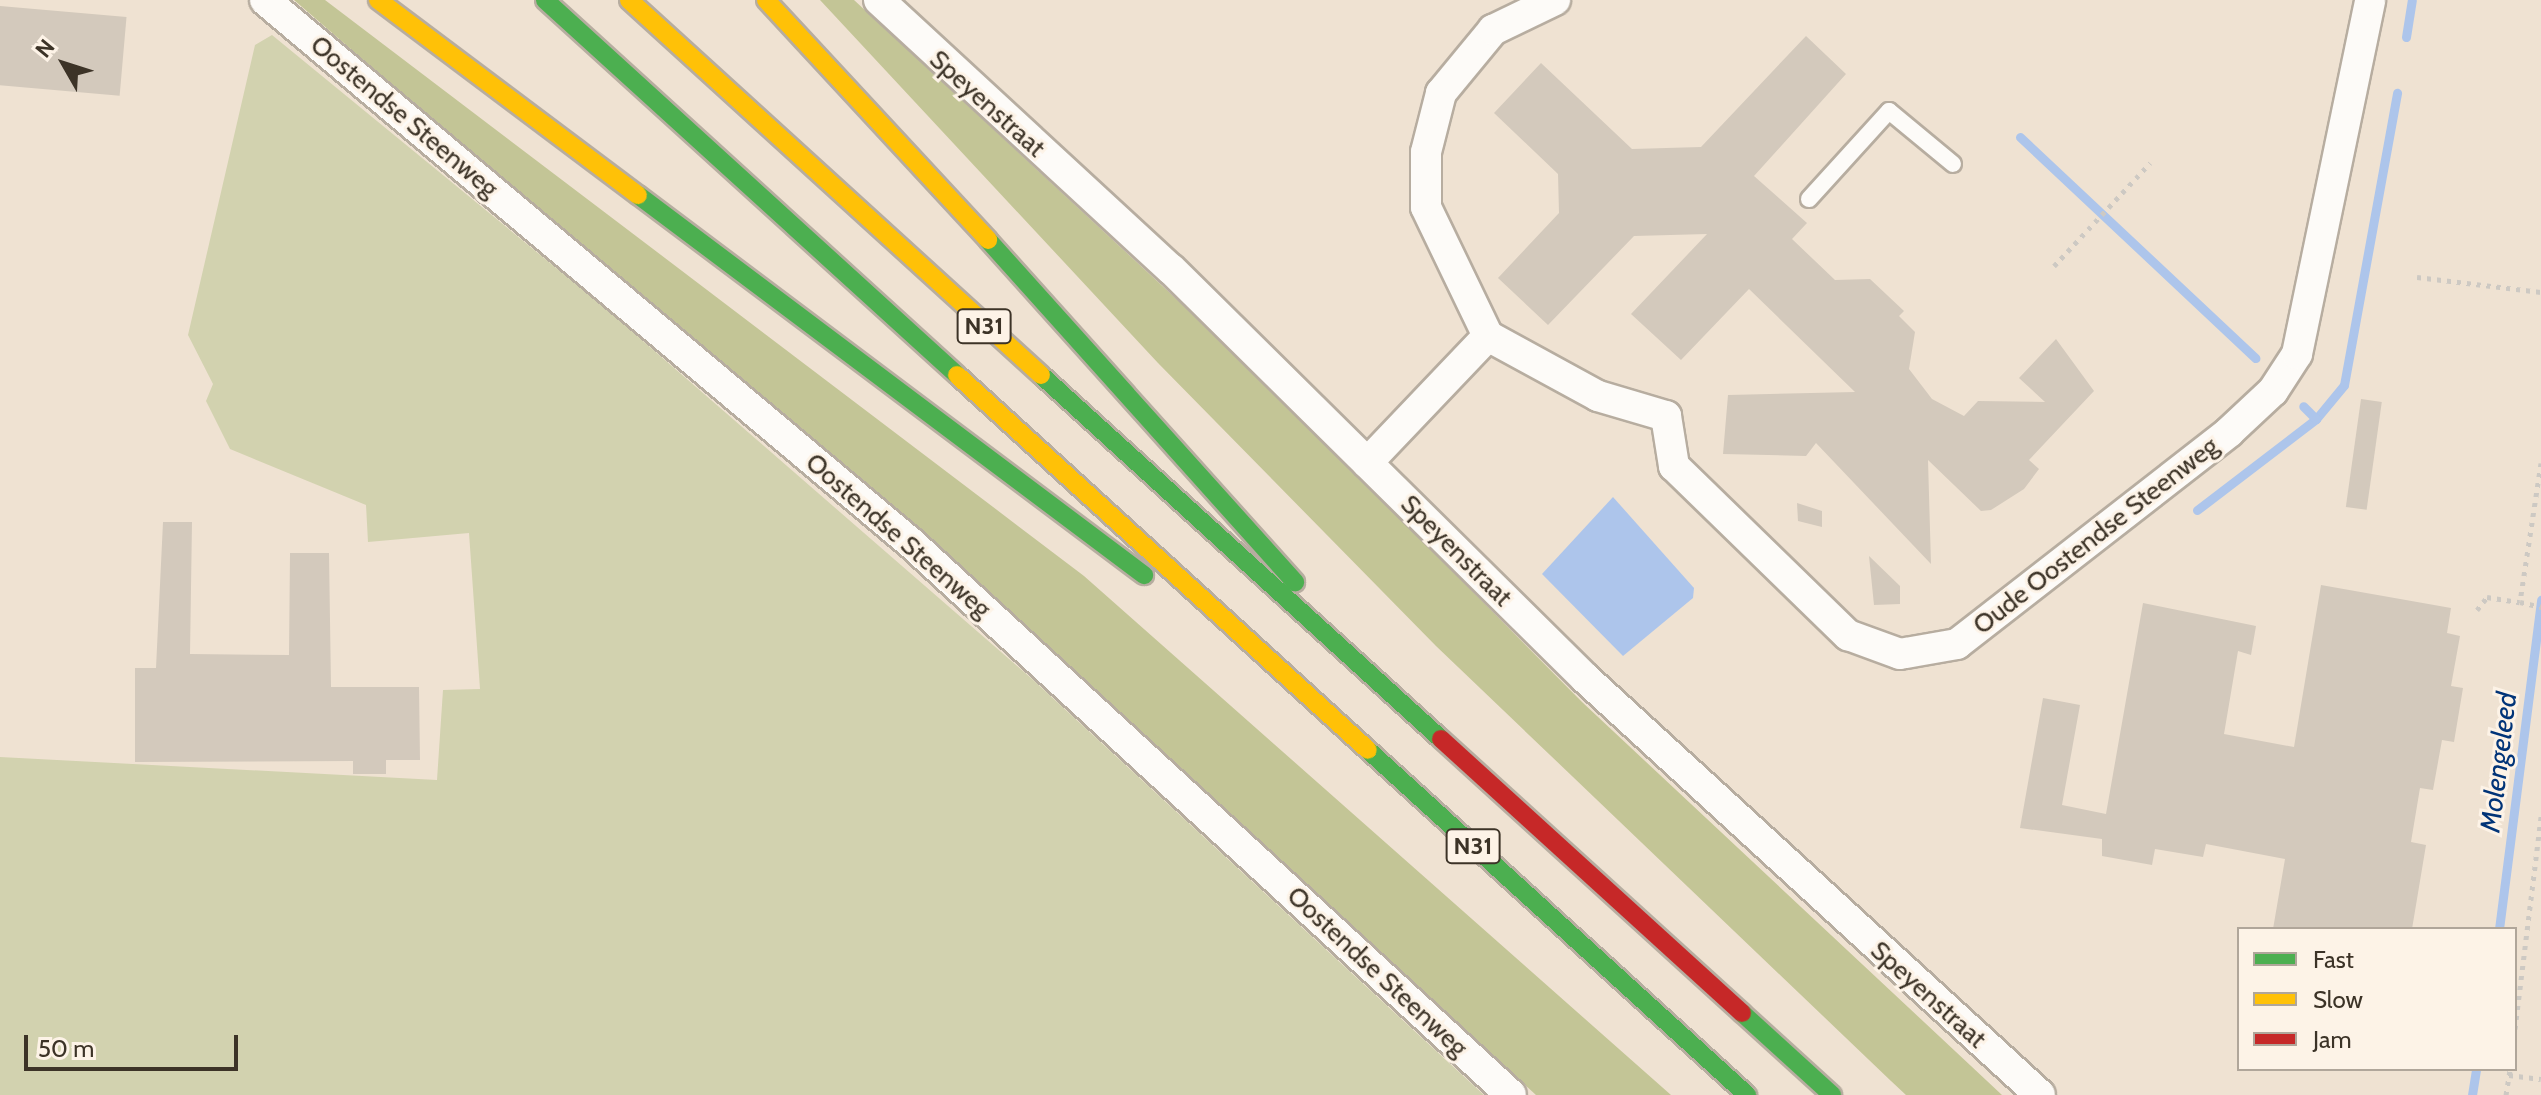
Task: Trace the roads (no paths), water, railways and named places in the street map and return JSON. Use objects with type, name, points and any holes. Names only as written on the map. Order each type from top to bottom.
[{"type":"highway","points":[[378,0],[1109,553],[1199,596]]},
{"type":"highway","name":"N31","points":[[545,0],[1747,1095]]},
{"type":"highway","name":"N31","points":[[629,0],[1832,1095]]},
{"type":"highway","points":[[766,0],[1271,547],[1341,651]]},
{"type":"street","name":"Oostendse Steenweg","points":[[265,0],[911,543],[1511,1095]]},
{"type":"street","name":"Speyenstraat","points":[[879,0],[1171,269],[1585,678],[2040,1095]]},
{"type":"street","points":[[1367,463],[1488,336],[1426,207],[1426,152],[1441,93],[1493,30],[1555,0]]},
{"type":"street","name":"Oude Oostendse Steenweg","points":[[1488,336],[1598,396],[1666,416],[1674,466],[1848,635],[1900,654],[1957,644],[2229,432],[2273,391],[2297,354],[2370,0]]},
{"type":"lane","points":[[1809,199],[1889,111],[1953,164]]},
{"type":"water","points":[[1613,497],[1694,588],[1693,598],[1623,656],[1542,574]]},
{"type":"waterway","points":[[2406,37],[2412,0]]},
{"type":"waterway","points":[[2316,419],[2344,385],[2397,93]]},
{"type":"waterway","points":[[2020,137],[2255,358]]},
{"type":"waterway","points":[[2197,510],[2316,419],[2303,406]]},
{"type":"waterway","name":"Molengeleed","points":[[2499,927],[2541,600]]},
{"type":"waterway","name":"Molengeleed","points":[[2472,1095],[2476,1071]]}]
